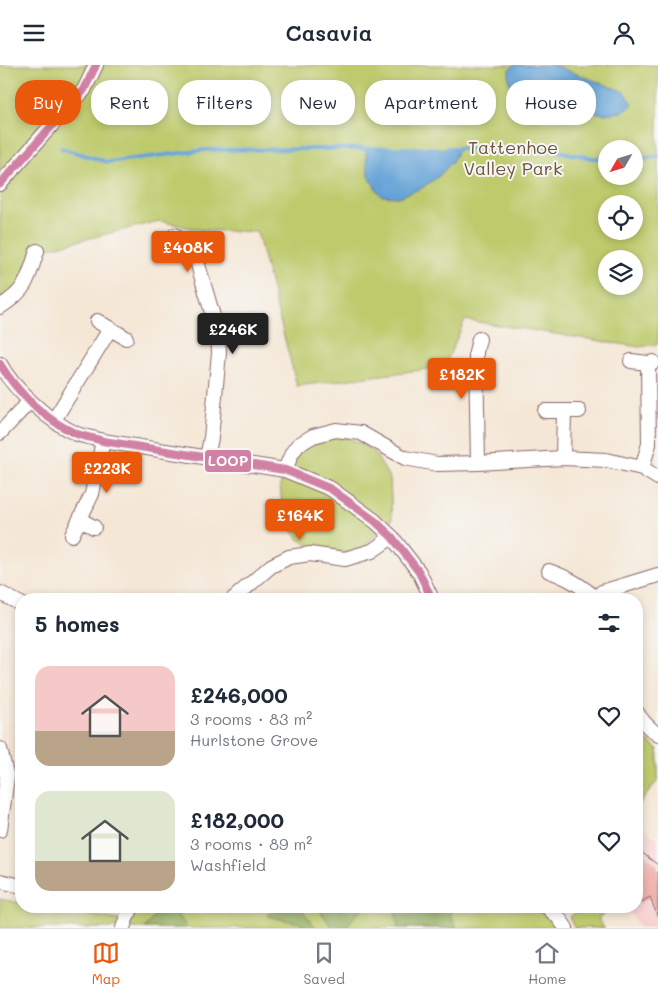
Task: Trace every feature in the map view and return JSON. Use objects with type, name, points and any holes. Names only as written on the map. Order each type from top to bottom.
[{"type":"street","points":[[0,184],[84,90],[96,65]]},
{"type":"street","points":[[175,235],[175,245],[181,254],[188,258],[204,256],[214,240]]},
{"type":"street","points":[[0,307],[20,292],[27,282],[37,251]]},
{"type":"street","points":[[196,258],[218,333],[219,353],[211,437],[207,457]]},
{"type":"street","points":[[96,321],[126,338]]},
{"type":"street","points":[[54,420],[110,329]]},
{"type":"street","points":[[478,339],[476,352],[478,463]]},
{"type":"street","points":[[631,361],[651,363],[649,444],[642,468]]},
{"type":"street","points":[[0,365],[30,401],[54,420],[77,434],[103,441],[285,469],[331,489],[375,521],[392,537],[418,572],[429,593]]},
{"type":"street","points":[[0,433],[30,401]]},
{"type":"street","points":[[545,411],[579,411]]},
{"type":"street","points":[[563,458],[564,411]]},
{"type":"street","points":[[285,469],[298,445],[313,436],[336,430],[361,433],[405,458],[437,464],[563,458],[606,460],[642,468],[658,477]]},
{"type":"street","points":[[72,535],[92,494],[103,441]]},
{"type":"street","points":[[80,520],[94,527]]},
{"type":"street","points":[[240,593],[271,566],[289,557],[310,554],[345,559],[372,551],[392,537]]},
{"type":"street","points":[[549,571],[569,572],[577,583],[588,593]]},
{"type":"street","points":[[601,593],[658,575]]},
{"type":"street","points":[[1,597],[15,602]]},
{"type":"street","points":[[643,722],[658,735]]},
{"type":"street","points":[[0,749],[7,777],[0,830]]},
{"type":"street","points":[[7,777],[15,777]]},
{"type":"street","points":[[0,881],[15,884]]},
{"type":"street","points":[[123,928],[129,913]]},
{"type":"street","points":[[554,913],[566,928]]},
{"type":"shaded area","points":[[643,829],[658,839],[658,928],[639,928],[631,913],[643,913]]},
{"type":"green space","name":"Tattenhoe Valley Park","points":[[0,65],[658,65],[658,344],[639,347],[465,320],[444,367],[297,386],[257,232],[202,230],[159,221],[37,251],[27,282],[0,307]]},
{"type":"green space","points":[[331,438],[348,438],[374,452],[390,479],[392,520],[362,548],[340,554],[314,549],[298,539],[283,516],[280,485],[300,450]]},
{"type":"green space","points":[[643,737],[658,749],[658,780],[643,799]]},
{"type":"green space","points":[[0,899],[15,902],[15,913],[79,913],[130,922],[135,913],[547,913],[559,928],[0,928]]},
{"type":"green space","points":[[157,913],[178,913],[186,928],[145,928]]},
{"type":"green space","points":[[269,913],[304,913],[316,928],[310,928],[299,923],[267,916]]},
{"type":"green space","points":[[321,913],[358,913],[347,927],[333,928]]},
{"type":"green space","points":[[396,913],[450,913],[457,928],[398,928]]},
{"type":"green space","points":[[574,913],[606,913],[598,918],[604,928],[575,928],[569,918]]},
{"type":"water","points":[[516,65],[553,65],[593,80],[509,80],[509,69]]},
{"type":"water","points":[[596,81],[625,92],[633,104],[622,112],[596,113]]},
{"type":"water","points":[[366,149],[459,149],[451,163],[439,176],[422,188],[399,197],[382,196],[369,174]]},
{"type":"building","points":[[643,853],[658,865],[658,915],[650,897],[643,901]]},
{"type":"waterway","points":[[61,148],[107,162],[206,150],[435,148]]},
{"type":"waterway","points":[[447,148],[552,150],[598,158]]},
{"type":"waterway","points":[[643,158],[658,156]]},
{"type":"transit line","name":"LOOP","points":[[0,184],[84,90],[96,65]]},
{"type":"transit line","name":"LOOP","points":[[0,364],[33,405],[54,422],[77,434],[103,441],[285,470],[331,489],[375,521],[392,537],[419,572],[429,593]]}]
